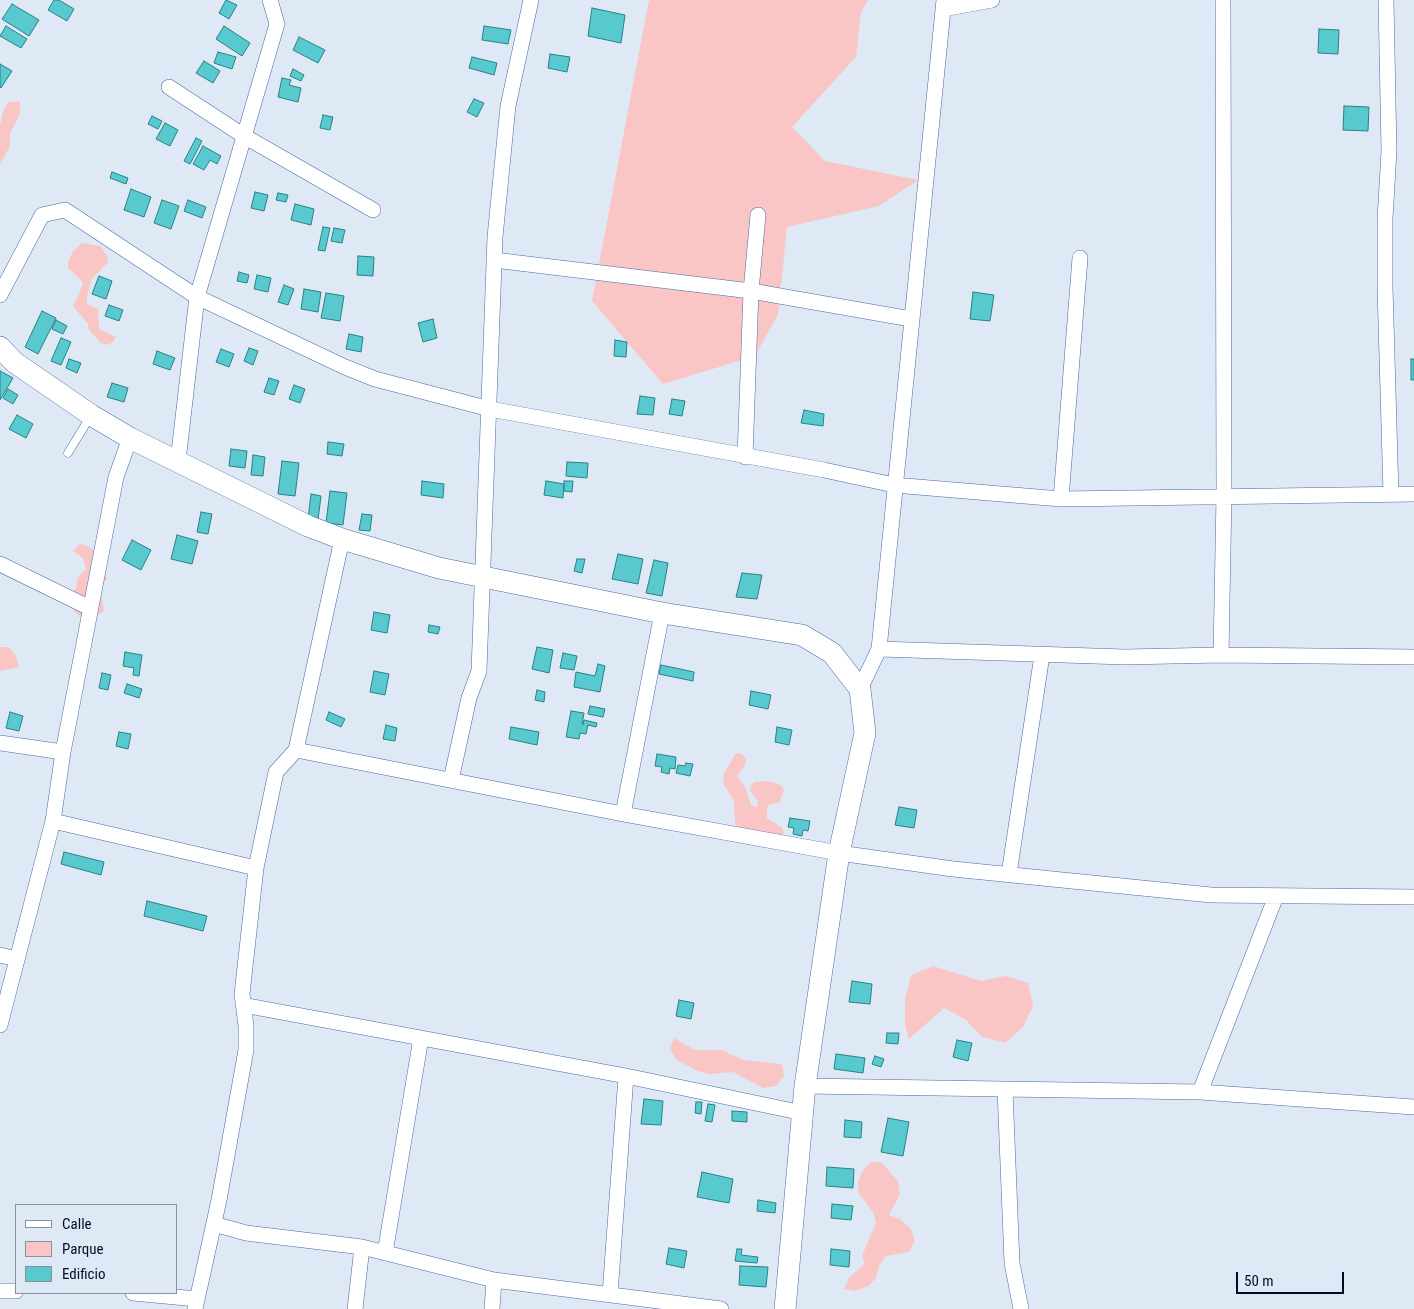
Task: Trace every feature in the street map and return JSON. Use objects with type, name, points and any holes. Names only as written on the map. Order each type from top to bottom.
[{"type":"street","points":[[178,461],[198,297],[277,24],[270,0]]},
{"type":"street","points":[[451,780],[469,698],[479,671],[494,260],[508,106],[531,0]]},
{"type":"street","points":[[860,689],[879,649],[943,5],[992,0]]},
{"type":"street","points":[[1221,655],[1224,495],[1223,0]]},
{"type":"street","points":[[1386,0],[1389,151],[1385,219],[1385,286],[1391,495]]},
{"type":"street","points":[[169,87],[244,136],[373,210]]},
{"type":"street","points":[[0,294],[42,215],[65,210],[198,297],[374,379],[490,409],[824,470],[894,485],[1061,499],[1224,495],[1414,494]]},
{"type":"street","points":[[745,457],[751,291],[758,215]]},
{"type":"street","points":[[1061,499],[1080,258]]},
{"type":"street","points":[[494,260],[751,291],[911,319]]},
{"type":"street","points":[[0,347],[14,362],[91,415],[130,438],[308,526],[342,539],[440,568],[662,613],[802,635],[832,653],[860,689],[865,733],[839,853],[805,1086],[785,1309]]},
{"type":"street","points":[[0,1025],[54,821],[63,752],[90,608],[116,477],[130,438]]},
{"type":"street","points":[[139,1294],[196,1304],[214,1224],[246,1050],[243,982],[256,868],[276,772],[296,750],[342,539]]},
{"type":"street","points":[[0,564],[90,608]]},
{"type":"street","points":[[622,814],[662,613]]},
{"type":"street","points":[[879,649],[1125,657],[1221,655],[1414,657]]},
{"type":"street","points":[[1009,874],[1042,654]]},
{"type":"street","points":[[0,743],[63,752]]},
{"type":"street","points":[[296,750],[622,814],[839,853],[1009,874],[1211,895],[1414,897]]},
{"type":"street","points":[[54,821],[256,868]]},
{"type":"street","points":[[1200,1092],[1276,896]]},
{"type":"street","points":[[0,955],[17,959]]},
{"type":"street","points":[[243,1005],[626,1076],[803,1113]]},
{"type":"street","points":[[385,1253],[421,1038]]},
{"type":"street","points":[[610,1294],[626,1076]]},
{"type":"street","points":[[805,1086],[1200,1092],[1414,1107]]},
{"type":"street","points":[[1005,1090],[1012,1264],[1021,1309]]},
{"type":"street","points":[[214,1224],[246,1232],[362,1248],[494,1280],[721,1309]]},
{"type":"street","points":[[355,1309],[362,1248]]},
{"type":"street","points":[[492,1309],[494,1280]]},
{"type":"street","points":[[0,1291],[15,1291]]},
{"type":"lane","points":[[68,453],[91,415]]},
{"type":"green space","points":[[649,0],[868,0],[861,12],[856,57],[792,127],[825,161],[918,180],[879,206],[787,227],[778,314],[755,356],[663,384],[592,301]]},
{"type":"green space","points":[[20,101],[20,113],[10,134],[10,146],[0,164],[0,125],[3,112],[8,102]]},
{"type":"green space","points":[[82,243],[100,246],[107,256],[108,262],[91,280],[87,304],[98,309],[99,329],[116,337],[113,342],[107,345],[101,343],[89,330],[88,324],[73,306],[83,285],[81,280],[68,268],[68,262],[73,251]]},
{"type":"green space","points":[[81,543],[103,555],[107,580],[98,587],[104,611],[94,618],[82,618],[74,611],[68,596],[76,588],[78,577],[86,569],[83,558],[73,551]]},
{"type":"green space","points":[[0,647],[9,647],[16,656],[19,667],[0,671]]},
{"type":"green space","points":[[736,753],[742,754],[746,759],[745,765],[737,775],[745,787],[751,805],[757,807],[758,801],[750,791],[751,785],[755,782],[768,781],[781,785],[784,790],[779,803],[768,805],[767,812],[767,818],[782,828],[784,833],[779,837],[739,829],[735,824],[734,800],[724,785],[723,775]]},
{"type":"green space","points":[[933,966],[981,981],[1006,976],[1028,983],[1033,1006],[1023,1027],[1005,1043],[981,1036],[965,1019],[944,1008],[909,1039],[905,1025],[905,999],[911,975]]},
{"type":"green space","points":[[674,1038],[695,1050],[721,1050],[744,1060],[782,1064],[784,1076],[776,1086],[763,1088],[733,1072],[709,1074],[697,1071],[676,1059],[670,1049]]},
{"type":"green space","points":[[870,1162],[881,1162],[898,1181],[900,1194],[889,1215],[900,1219],[911,1229],[915,1241],[909,1252],[886,1256],[879,1266],[876,1278],[868,1286],[856,1291],[844,1289],[849,1278],[865,1263],[862,1256],[876,1223],[873,1212],[859,1194],[858,1183],[862,1172]]},
{"type":"building","points":[[54,0],[59,0],[74,9],[67,21],[48,10]]},
{"type":"building","points":[[226,0],[237,5],[229,19],[219,13]]},
{"type":"building","points":[[12,4],[39,20],[29,36],[2,19]]},
{"type":"building","points":[[592,8],[625,15],[621,43],[588,36]]},
{"type":"building","points":[[6,26],[27,39],[21,48],[0,36]]},
{"type":"building","points":[[224,26],[250,43],[242,56],[216,39]]},
{"type":"building","points":[[484,26],[511,30],[508,44],[482,40]]},
{"type":"building","points":[[1319,29],[1339,30],[1338,54],[1318,53]]},
{"type":"building","points":[[299,37],[325,50],[318,63],[293,50]]},
{"type":"building","points":[[218,52],[236,57],[232,69],[214,63]]},
{"type":"building","points":[[550,54],[570,57],[567,72],[548,68]]},
{"type":"building","points":[[472,57],[497,63],[494,75],[469,68]]},
{"type":"building","points":[[204,61],[220,71],[213,83],[196,73]]},
{"type":"building","points":[[0,64],[12,71],[1,88],[0,87]]},
{"type":"building","points":[[293,69],[304,75],[301,81],[290,76]]},
{"type":"building","points":[[282,78],[291,80],[289,85],[301,88],[298,102],[278,97]]},
{"type":"building","points":[[474,99],[484,103],[477,117],[467,112]]},
{"type":"building","points":[[1344,106],[1369,107],[1368,131],[1343,130]]},
{"type":"building","points":[[323,115],[333,117],[330,130],[320,128]]},
{"type":"building","points":[[152,116],[162,121],[158,129],[148,124]]},
{"type":"building","points":[[165,123],[178,130],[170,146],[156,139]]},
{"type":"building","points":[[196,138],[202,141],[190,164],[184,161]]},
{"type":"building","points":[[203,146],[221,156],[217,164],[210,160],[204,170],[193,164]]},
{"type":"building","points":[[112,172],[128,178],[126,184],[110,178]]},
{"type":"building","points":[[131,189],[151,197],[144,217],[124,210]]},
{"type":"building","points":[[255,192],[268,195],[264,211],[251,208]]},
{"type":"building","points":[[278,193],[288,195],[286,202],[276,200]]},
{"type":"building","points":[[162,200],[179,206],[171,229],[154,223]]},
{"type":"building","points":[[188,200],[206,207],[202,218],[184,211]]},
{"type":"building","points":[[295,204],[314,209],[311,225],[291,220]]},
{"type":"building","points":[[323,227],[330,228],[325,251],[318,250]]},
{"type":"building","points":[[334,228],[345,230],[342,243],[331,241]]},
{"type":"building","points":[[358,256],[374,257],[373,276],[357,275]]},
{"type":"building","points":[[239,272],[249,275],[247,283],[237,281]]},
{"type":"building","points":[[257,275],[271,278],[268,292],[254,289]]},
{"type":"building","points":[[99,276],[112,281],[106,299],[92,294]]},
{"type":"building","points":[[284,285],[294,289],[288,305],[278,302]]},
{"type":"building","points":[[304,289],[321,292],[318,312],[301,309]]},
{"type":"building","points":[[973,292],[994,295],[990,321],[970,319]]},
{"type":"building","points":[[326,293],[344,296],[340,321],[321,318]]},
{"type":"building","points":[[109,305],[123,310],[119,321],[105,316]]},
{"type":"building","points":[[42,311],[56,318],[38,354],[25,347]]},
{"type":"building","points":[[433,319],[437,338],[423,342],[418,323]]},
{"type":"building","points":[[56,320],[67,326],[63,334],[52,329]]},
{"type":"building","points":[[349,334],[363,337],[361,352],[346,349]]},
{"type":"building","points":[[61,338],[71,342],[61,365],[51,361]]},
{"type":"building","points":[[615,340],[627,342],[626,357],[614,356]]},
{"type":"building","points":[[249,348],[258,351],[253,365],[244,361]]},
{"type":"building","points":[[221,349],[234,354],[229,367],[216,362]]},
{"type":"building","points":[[157,351],[175,358],[170,370],[153,364]]},
{"type":"building","points":[[69,359],[81,363],[77,373],[66,368]]},
{"type":"building","points":[[1411,359],[1414,359],[1414,380],[1411,380]]},
{"type":"building","points":[[0,371],[13,378],[0,400]]},
{"type":"building","points":[[269,378],[279,381],[274,395],[264,392]]},
{"type":"building","points":[[112,383],[128,388],[124,402],[107,397]]},
{"type":"building","points":[[294,385],[305,389],[300,403],[289,399]]},
{"type":"building","points":[[8,389],[18,395],[13,404],[3,398]]},
{"type":"building","points":[[640,396],[655,398],[653,415],[637,414]]},
{"type":"building","points":[[672,399],[685,401],[682,416],[669,414]]},
{"type":"building","points":[[804,410],[824,414],[823,426],[801,423]]},
{"type":"building","points":[[17,415],[33,424],[26,438],[9,429]]},
{"type":"building","points":[[328,442],[344,444],[342,456],[327,454]]},
{"type":"building","points":[[231,449],[247,451],[245,468],[229,466]]},
{"type":"building","points":[[253,455],[265,457],[263,476],[251,475]]},
{"type":"building","points":[[282,461],[299,463],[295,496],[278,494]]},
{"type":"building","points":[[567,462],[588,463],[587,478],[566,476]]},
{"type":"building","points":[[422,481],[444,484],[443,498],[421,495]]},
{"type":"building","points":[[546,481],[564,484],[563,498],[544,495]]},
{"type":"building","points":[[564,481],[573,481],[572,492],[564,491]]},
{"type":"building","points":[[330,491],[347,493],[343,525],[326,523]]},
{"type":"building","points":[[311,494],[321,496],[318,520],[308,519]]},
{"type":"building","points":[[201,512],[212,514],[208,534],[197,532]]},
{"type":"building","points":[[362,514],[372,515],[370,531],[359,530]]},
{"type":"building","points":[[177,535],[198,541],[192,564],[171,559]]},
{"type":"building","points":[[132,540],[151,550],[141,570],[122,560]]},
{"type":"building","points":[[618,554],[643,559],[638,584],[612,579]]},
{"type":"building","points":[[577,559],[585,559],[582,573],[574,571]]},
{"type":"building","points":[[654,560],[668,563],[662,596],[646,593]]},
{"type":"building","points":[[742,573],[762,575],[757,599],[736,597]]},
{"type":"building","points":[[374,612],[390,615],[387,633],[371,630]]},
{"type":"building","points":[[429,625],[440,627],[438,634],[428,632]]},
{"type":"building","points":[[537,647],[553,650],[549,673],[532,669]]},
{"type":"building","points":[[125,652],[142,655],[139,676],[133,675],[134,668],[123,666]]},
{"type":"building","points":[[563,653],[577,656],[574,670],[560,668]]},
{"type":"building","points":[[598,664],[605,666],[600,692],[574,687],[576,672],[595,676]]},
{"type":"building","points":[[661,665],[694,672],[693,681],[659,674]]},
{"type":"building","points":[[374,671],[389,674],[385,695],[370,692]]},
{"type":"building","points":[[102,673],[111,675],[108,690],[99,688]]},
{"type":"building","points":[[127,684],[142,689],[139,698],[124,693]]},
{"type":"building","points":[[537,690],[545,692],[544,702],[535,700]]},
{"type":"building","points":[[751,691],[771,695],[768,709],[749,705]]},
{"type":"building","points":[[590,706],[605,709],[603,717],[588,714]]},
{"type":"building","points":[[571,711],[584,713],[583,725],[584,720],[597,723],[596,727],[588,725],[586,734],[580,733],[579,739],[566,737]]},
{"type":"building","points":[[10,712],[23,716],[19,731],[6,728]]},
{"type":"building","points":[[329,712],[345,719],[341,727],[326,720]]},
{"type":"building","points":[[386,725],[397,728],[395,741],[383,739]]},
{"type":"building","points":[[511,727],[539,732],[537,745],[509,739]]},
{"type":"building","points":[[777,727],[792,730],[789,745],[775,742]]},
{"type":"building","points":[[119,732],[131,734],[128,749],[116,746]]},
{"type":"building","points":[[657,754],[676,757],[675,769],[670,768],[669,774],[661,772],[662,767],[655,766]]},
{"type":"building","points":[[686,763],[693,764],[690,776],[676,773],[678,765],[685,766]]},
{"type":"building","points":[[899,807],[917,810],[914,828],[895,825]]},
{"type":"building","points":[[790,818],[810,821],[808,831],[803,830],[802,836],[793,834],[794,828],[788,827]]},
{"type":"building","points":[[64,852],[104,862],[101,875],[61,864]]},
{"type":"building","points":[[147,901],[207,916],[203,931],[144,916]]},
{"type":"building","points":[[852,981],[872,984],[870,1004],[849,1002]]},
{"type":"building","points":[[679,1000],[694,1003],[691,1019],[676,1016]]},
{"type":"building","points":[[887,1033],[899,1033],[898,1044],[886,1043]]},
{"type":"building","points":[[957,1040],[972,1043],[968,1061],[953,1057]]},
{"type":"building","points":[[836,1054],[865,1058],[863,1073],[834,1069]]},
{"type":"building","points":[[875,1056],[884,1059],[881,1067],[872,1064]]},
{"type":"building","points":[[644,1099],[663,1101],[661,1125],[641,1124]]},
{"type":"building","points":[[696,1102],[702,1102],[701,1114],[695,1113]]},
{"type":"building","points":[[708,1104],[715,1105],[712,1122],[705,1121]]},
{"type":"building","points":[[732,1111],[747,1112],[747,1122],[732,1121]]},
{"type":"building","points":[[888,1118],[909,1122],[903,1156],[881,1152]]},
{"type":"building","points":[[845,1120],[862,1122],[861,1138],[844,1137]]},
{"type":"building","points":[[827,1167],[854,1169],[853,1188],[826,1186]]},
{"type":"building","points":[[702,1172],[733,1179],[729,1203],[697,1197]]},
{"type":"building","points":[[758,1200],[776,1203],[775,1213],[757,1211]]},
{"type":"building","points":[[832,1204],[853,1206],[851,1220],[831,1218]]},
{"type":"building","points":[[669,1248],[687,1251],[684,1268],[666,1264]]},
{"type":"building","points":[[737,1249],[742,1249],[741,1255],[758,1257],[757,1263],[735,1261]]},
{"type":"building","points":[[831,1249],[850,1251],[849,1267],[830,1265]]},
{"type":"building","points":[[740,1266],[768,1267],[766,1287],[739,1285]]}]
